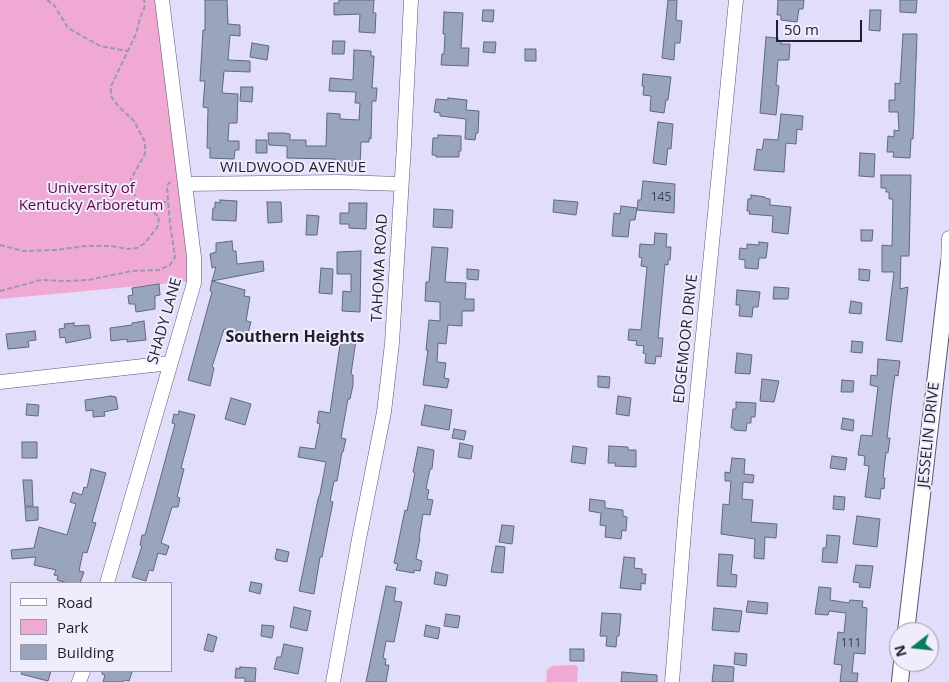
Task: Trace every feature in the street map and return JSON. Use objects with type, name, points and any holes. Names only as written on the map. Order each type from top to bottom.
[{"type":"street","name":"SHADY LANE","points":[[107,582],[194,283],[194,257],[186,184],[162,0]]},
{"type":"street","name":"TAHOMA ROAD","points":[[333,682],[386,395],[392,342],[411,0]]},
{"type":"street","name":"EDGEMOOR DRIVE","points":[[672,682],[686,508],[736,0]]},
{"type":"street","name":"WILDWOOD AVENUE","points":[[186,184],[338,182],[401,184]]},
{"type":"street","name":"JESSELIN DRIVE","points":[[907,622],[949,264],[949,238]]},
{"type":"street","points":[[0,382],[170,362]]},
{"type":"path","points":[[47,0],[54,4],[68,28],[100,46],[127,51]]},
{"type":"path","points":[[0,245],[23,251],[86,246],[137,248],[145,243],[158,226],[159,217],[135,196],[130,189],[130,183],[145,154],[145,142],[134,121],[111,96],[111,86],[136,34],[145,6],[144,0]]},
{"type":"path","points":[[0,290],[41,280],[66,282],[88,280],[132,271],[159,270],[170,265],[175,257],[168,202],[168,184],[177,182],[186,184]]},
{"type":"path","points":[[149,207],[153,203],[158,202],[159,207],[162,207],[162,202],[168,202]]},
{"type":"green space","name":"University of Kentucky Arboretum","points":[[0,0],[159,0],[192,281],[0,299]]},
{"type":"green space","points":[[575,665],[578,667],[577,682],[546,682],[547,670],[552,666]]},
{"type":"building","points":[[205,0],[227,0],[228,24],[240,25],[240,36],[230,35],[228,60],[250,61],[250,72],[224,71],[222,93],[238,94],[237,123],[229,123],[228,141],[239,141],[239,150],[235,150],[234,159],[210,158],[210,148],[207,148],[208,108],[203,107],[205,81],[200,81],[203,30],[205,30]]},
{"type":"building","points":[[339,0],[374,0],[373,13],[376,13],[375,33],[359,32],[360,14],[334,15],[334,3],[339,3]]},
{"type":"building","points":[[668,0],[677,0],[676,20],[682,21],[680,43],[675,43],[674,60],[662,58]]},
{"type":"building","points":[[778,0],[804,0],[803,9],[799,9],[797,22],[781,20],[781,15],[777,15]]},
{"type":"building","points":[[900,0],[917,0],[916,13],[900,12]]},
{"type":"building","points":[[483,10],[494,10],[493,22],[482,21]]},
{"type":"building","points":[[870,10],[881,10],[880,31],[869,30]]},
{"type":"building","points":[[444,12],[463,13],[461,48],[469,48],[468,66],[441,65],[442,54],[444,54]]},
{"type":"building","points":[[903,34],[917,34],[913,139],[911,139],[910,158],[893,157],[894,152],[887,152],[888,136],[894,137],[894,130],[899,131],[898,112],[889,112],[889,100],[895,100],[895,83],[900,84]]},
{"type":"building","points":[[766,37],[778,38],[781,44],[790,44],[789,60],[778,60],[776,85],[779,86],[776,115],[760,113]]},
{"type":"building","points":[[333,41],[345,41],[344,54],[332,54]]},
{"type":"building","points":[[484,42],[496,42],[495,53],[483,52]]},
{"type":"building","points":[[252,43],[269,46],[267,60],[250,57]]},
{"type":"building","points":[[525,49],[536,49],[536,61],[525,61]]},
{"type":"building","points":[[354,50],[371,51],[371,56],[374,56],[372,88],[377,88],[376,101],[372,101],[371,139],[369,138],[369,142],[361,142],[360,166],[335,165],[335,159],[287,158],[287,146],[269,145],[268,133],[284,133],[290,134],[290,140],[306,140],[306,146],[326,146],[327,113],[340,114],[340,119],[359,120],[360,103],[355,103],[356,92],[329,91],[330,78],[353,80]]},
{"type":"building","points":[[643,74],[671,77],[664,113],[650,111],[651,96],[643,95]]},
{"type":"building","points":[[241,87],[253,87],[252,102],[240,101]]},
{"type":"building","points":[[448,98],[467,100],[466,110],[479,111],[478,133],[476,133],[475,140],[465,139],[466,119],[440,116],[440,113],[434,112],[436,99],[448,100]]},
{"type":"building","points":[[781,114],[803,116],[802,130],[797,129],[796,144],[786,143],[784,172],[754,170],[757,149],[762,150],[764,139],[778,140]]},
{"type":"building","points":[[658,122],[673,124],[671,149],[668,148],[666,165],[653,163]]},
{"type":"building","points":[[438,135],[461,136],[459,157],[436,157],[436,155],[432,155],[433,138],[438,138]]},
{"type":"building","points":[[256,140],[267,140],[267,153],[256,153]]},
{"type":"building","points":[[860,153],[875,154],[874,177],[859,176]]},
{"type":"building","points":[[881,175],[911,175],[909,256],[901,256],[900,289],[908,287],[902,342],[886,340],[894,272],[882,272],[882,245],[892,246],[893,199],[889,199],[889,192],[886,192],[886,188],[881,188]]},
{"type":"building","points":[[643,181],[675,184],[674,213],[637,210],[638,200],[641,200]]},
{"type":"building","points":[[751,195],[770,199],[770,205],[791,207],[788,234],[772,232],[773,216],[749,214],[750,211],[747,211],[748,199],[751,199]]},
{"type":"building","points":[[220,200],[237,201],[236,221],[212,220],[215,202],[220,203]]},
{"type":"building","points":[[554,200],[578,202],[576,215],[553,212]]},
{"type":"building","points":[[267,202],[281,202],[282,222],[268,223]]},
{"type":"building","points":[[349,203],[367,203],[366,229],[349,228],[349,224],[340,224],[340,213],[349,213]]},
{"type":"building","points":[[621,206],[637,208],[635,220],[630,220],[628,237],[612,236],[614,213],[620,214]]},
{"type":"building","points":[[434,209],[453,210],[452,228],[433,227]]},
{"type":"building","points":[[307,215],[319,216],[317,235],[306,235]]},
{"type":"building","points":[[861,230],[873,230],[872,241],[861,241]]},
{"type":"building","points":[[655,233],[667,234],[666,247],[671,247],[670,260],[668,260],[668,265],[665,264],[658,338],[663,338],[661,357],[656,356],[655,364],[645,363],[646,354],[643,353],[644,346],[636,345],[637,341],[628,340],[629,329],[641,330],[647,267],[641,266],[642,258],[639,257],[640,244],[654,245]]},
{"type":"building","points":[[232,241],[233,251],[236,251],[237,264],[263,261],[264,271],[212,281],[216,267],[212,268],[210,254],[216,252],[216,243]]},
{"type":"building","points":[[759,242],[768,243],[766,258],[759,258],[758,269],[745,268],[745,260],[739,259],[740,248],[747,249],[747,244],[759,245]]},
{"type":"building","points":[[432,247],[448,248],[445,282],[466,283],[465,299],[474,299],[474,311],[462,311],[462,326],[448,325],[446,344],[438,343],[437,362],[446,363],[444,378],[449,379],[447,388],[423,385],[428,350],[426,350],[429,320],[440,321],[440,302],[425,301],[426,282],[429,282]]},
{"type":"building","points":[[361,251],[360,312],[342,311],[343,291],[351,292],[351,274],[337,274],[337,252]]},
{"type":"building","points":[[321,268],[333,269],[332,294],[319,293]]},
{"type":"building","points":[[467,269],[479,270],[478,280],[467,279]]},
{"type":"building","points":[[859,269],[870,270],[869,281],[859,280]]},
{"type":"building","points":[[212,281],[245,290],[244,296],[250,297],[246,321],[251,322],[248,333],[224,329],[212,367],[214,368],[210,386],[188,380],[212,292],[210,291]]},
{"type":"building","points":[[159,284],[160,295],[155,296],[155,309],[136,312],[135,304],[129,304],[128,296],[133,295],[132,288]]},
{"type":"building","points":[[774,287],[789,288],[788,299],[773,299]]},
{"type":"building","points":[[737,290],[760,292],[758,307],[753,307],[752,317],[739,316],[740,305],[736,305]]},
{"type":"building","points":[[851,301],[862,303],[861,314],[849,313]]},
{"type":"building","points":[[144,321],[146,340],[127,342],[127,339],[111,341],[110,328]]},
{"type":"building","points":[[74,323],[74,326],[89,325],[91,338],[66,343],[65,337],[60,338],[59,329],[65,328],[64,324]]},
{"type":"building","points":[[35,331],[36,340],[28,341],[29,347],[8,349],[6,334]]},
{"type":"building","points":[[341,338],[356,340],[351,374],[353,375],[353,385],[350,399],[348,399],[341,438],[346,439],[337,481],[334,481],[330,501],[333,502],[322,557],[320,557],[314,594],[299,591],[326,462],[298,457],[300,447],[315,449],[320,424],[317,423],[319,411],[330,413]]},
{"type":"building","points":[[852,341],[863,342],[862,353],[851,352]]},
{"type":"building","points":[[737,353],[752,355],[750,374],[735,373]]},
{"type":"building","points":[[878,359],[900,361],[898,376],[895,375],[893,388],[887,438],[890,438],[888,453],[886,452],[883,478],[885,478],[884,489],[881,488],[880,499],[865,497],[869,466],[864,465],[865,456],[858,455],[861,435],[872,436],[878,387],[870,385],[871,375],[877,376]]},
{"type":"building","points":[[598,376],[610,377],[609,388],[598,387]]},
{"type":"building","points":[[762,379],[779,381],[774,402],[760,401]]},
{"type":"building","points":[[842,380],[854,381],[853,392],[841,392]]},
{"type":"building","points":[[618,396],[631,398],[629,416],[616,414]]},
{"type":"building","points":[[116,397],[118,409],[104,412],[105,416],[93,417],[93,410],[86,411],[85,400]]},
{"type":"building","points":[[231,398],[251,404],[245,425],[225,419]]},
{"type":"building","points":[[736,402],[756,403],[755,417],[751,417],[751,423],[747,423],[746,431],[731,428],[733,409],[736,409]]},
{"type":"building","points":[[27,404],[39,405],[38,416],[26,415]]},
{"type":"building","points":[[425,405],[452,410],[449,430],[421,425]]},
{"type":"building","points":[[179,411],[195,415],[181,468],[184,469],[177,497],[180,498],[178,507],[172,507],[161,543],[169,546],[166,555],[158,553],[153,571],[149,570],[146,581],[132,577],[142,546],[140,545],[142,535],[145,535],[175,424],[172,423],[174,414],[178,415]]},
{"type":"building","points":[[843,418],[854,420],[853,431],[841,429]]},
{"type":"building","points":[[454,429],[466,431],[464,440],[452,438]]},
{"type":"building","points":[[22,442],[37,442],[37,458],[22,458]]},
{"type":"building","points":[[460,443],[473,446],[471,459],[458,457]]},
{"type":"building","points":[[573,446],[587,448],[585,464],[571,462]]},
{"type":"building","points":[[609,446],[628,447],[628,450],[636,450],[636,467],[615,466],[616,463],[608,463]]},
{"type":"building","points":[[418,447],[434,450],[432,469],[430,469],[426,489],[429,490],[427,499],[433,500],[430,515],[423,514],[416,559],[422,561],[420,571],[414,570],[414,573],[396,570],[398,564],[394,563],[415,473],[413,472]]},
{"type":"building","points":[[832,456],[847,458],[845,470],[830,468]]},
{"type":"building","points":[[732,458],[745,459],[744,474],[754,475],[753,483],[743,482],[742,499],[753,500],[751,522],[777,524],[776,538],[765,537],[764,559],[754,558],[755,539],[721,534],[723,504],[729,505],[731,481],[725,481],[725,472],[730,473]]},
{"type":"building","points":[[91,469],[106,473],[92,522],[96,523],[87,553],[83,552],[79,571],[84,572],[80,582],[57,580],[58,576],[54,575],[56,570],[34,565],[36,557],[12,559],[11,550],[34,548],[39,527],[67,535],[76,504],[70,502],[73,492],[82,495],[84,487],[87,488]]},
{"type":"building","points":[[23,480],[32,480],[33,506],[25,506]]},
{"type":"building","points":[[834,496],[845,497],[844,510],[833,509]]},
{"type":"building","points":[[590,499],[605,501],[605,508],[623,510],[623,516],[627,517],[626,531],[622,530],[621,539],[605,537],[606,526],[600,525],[601,513],[589,511]]},
{"type":"building","points":[[25,507],[38,507],[38,520],[26,521]]},
{"type":"building","points":[[857,516],[880,519],[877,547],[853,544]]},
{"type":"building","points":[[502,525],[514,526],[512,544],[499,542]]},
{"type":"building","points":[[827,535],[840,536],[837,563],[822,562],[823,548],[826,548]]},
{"type":"building","points":[[496,546],[505,547],[503,573],[491,572]]},
{"type":"building","points":[[277,549],[289,552],[287,562],[276,560]]},
{"type":"building","points":[[719,554],[733,555],[731,574],[737,575],[736,587],[717,586]]},
{"type":"building","points":[[624,557],[635,558],[634,568],[642,569],[642,574],[646,574],[645,584],[641,583],[641,590],[620,588]]},
{"type":"building","points":[[856,565],[873,566],[870,588],[859,587],[860,583],[853,582]]},
{"type":"building","points":[[436,572],[448,575],[446,586],[434,584]]},
{"type":"building","points":[[251,582],[262,584],[260,594],[249,591]]},
{"type":"building","points":[[386,586],[396,588],[394,601],[402,602],[394,642],[386,641],[383,658],[386,659],[385,665],[389,665],[386,682],[366,682]]},
{"type":"building","points":[[819,587],[831,588],[830,600],[849,603],[850,600],[863,601],[862,607],[867,608],[865,654],[854,653],[852,673],[858,673],[857,682],[840,682],[842,665],[834,664],[838,632],[844,633],[846,613],[829,611],[828,615],[815,614]]},
{"type":"building","points":[[748,601],[768,603],[767,614],[746,612]]},
{"type":"building","points":[[294,607],[311,611],[307,631],[290,627]]},
{"type":"building","points":[[714,608],[742,611],[739,632],[712,630]]},
{"type":"building","points":[[602,613],[621,614],[616,647],[606,646],[607,636],[600,636]]},
{"type":"building","points":[[446,614],[460,616],[458,628],[444,626]]},
{"type":"building","points":[[262,625],[274,626],[272,638],[261,636]]},
{"type":"building","points":[[426,625],[440,628],[438,639],[424,636]]},
{"type":"building","points":[[208,634],[217,637],[213,652],[204,650]]},
{"type":"building","points":[[284,644],[303,648],[298,674],[274,669],[277,657],[281,657]]},
{"type":"building","points":[[570,649],[584,649],[584,661],[570,661]]},
{"type":"building","points":[[735,653],[747,654],[746,666],[734,664]]},
{"type":"building","points":[[714,665],[734,667],[733,682],[712,682]]},
{"type":"building","points":[[240,667],[256,668],[255,682],[245,682],[245,678],[235,678],[236,668],[240,669]]},
{"type":"building","points":[[22,672],[51,672],[48,681],[21,674]]},
{"type":"building","points":[[102,672],[132,672],[129,681],[124,680],[123,682],[103,682],[105,675]]},
{"type":"building","points":[[622,672],[657,675],[657,682],[621,682]]},
{"type":"district","name":"Southern Heights","points":[[295,337]]}]
